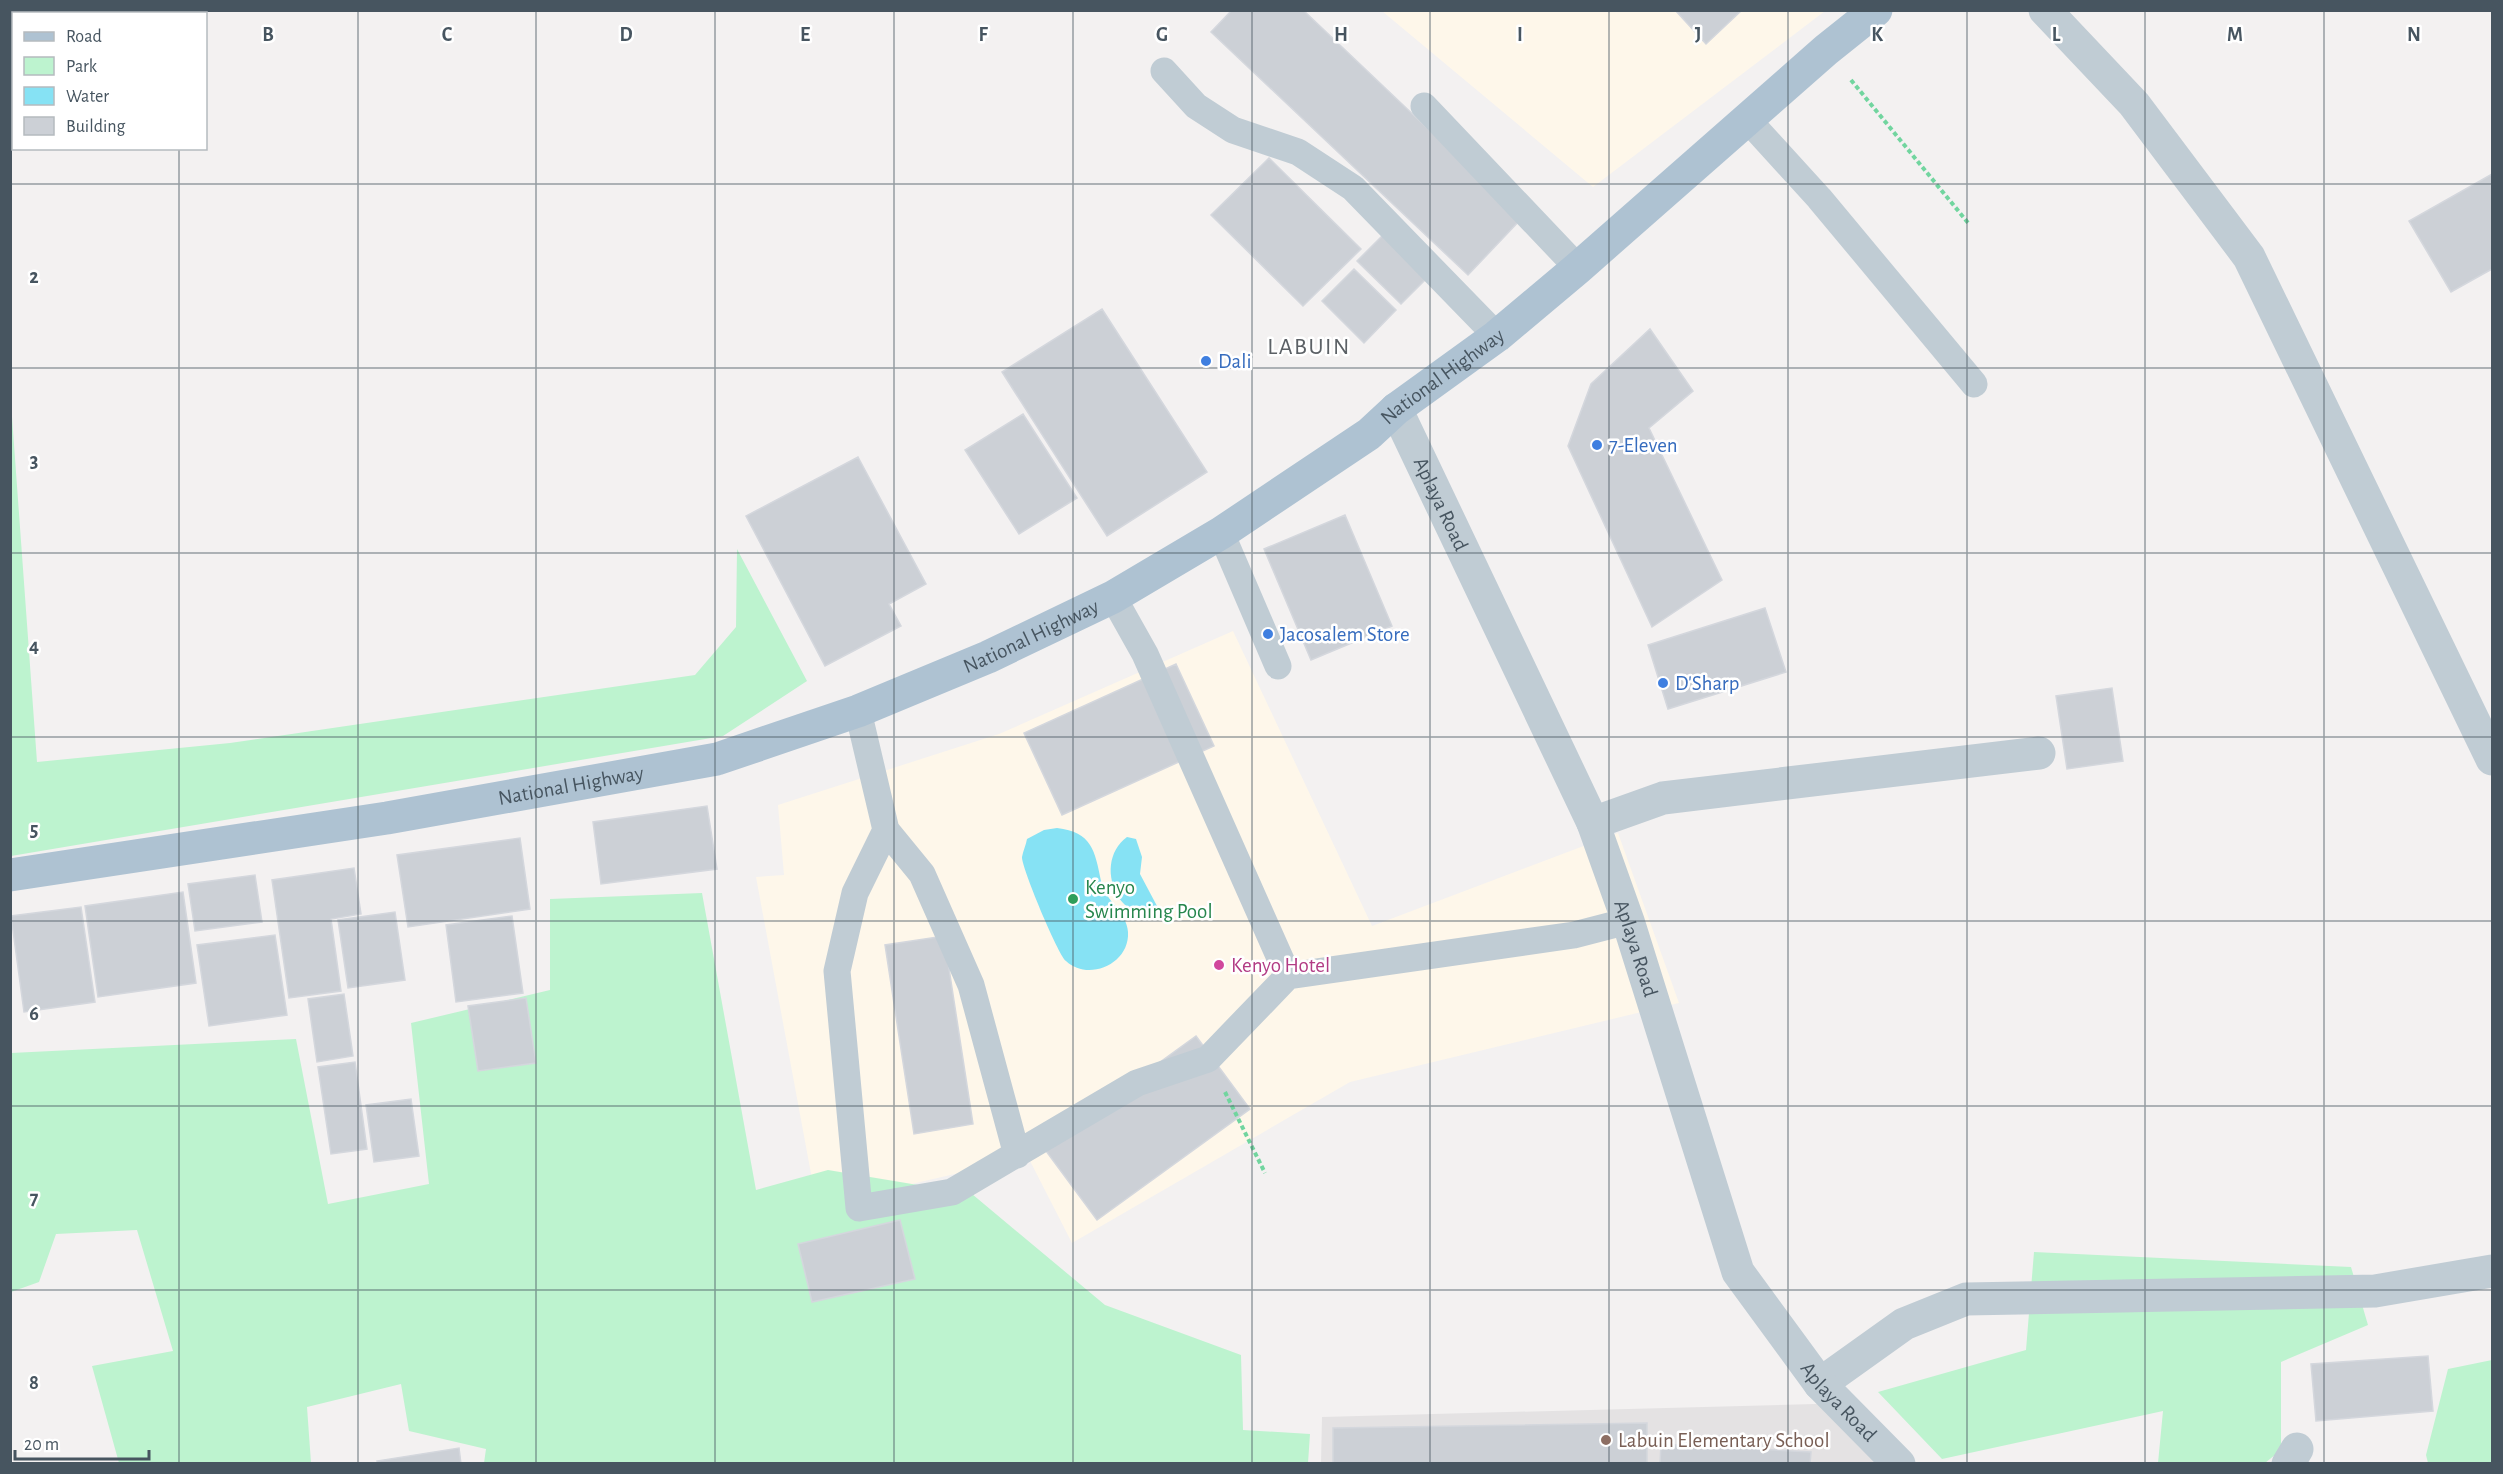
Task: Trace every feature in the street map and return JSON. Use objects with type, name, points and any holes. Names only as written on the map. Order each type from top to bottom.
[{"type":"main road","name":"National Highway","points":[[10,875],[387,819],[717,759],[858,711],[988,657],[1113,597],[1221,533],[1369,434],[1396,410],[1497,336],[1578,268],[1826,50],[1876,10]]},
{"type":"street","points":[[2045,10],[2134,104],[2249,257],[2493,759]]},
{"type":"street","name":"Aplaya Road","points":[[1396,410],[1593,823],[1628,921],[1738,1272],[1820,1384],[1899,1464]]},
{"type":"street","points":[[1593,823],[1663,798],[2039,753]]},
{"type":"street","points":[[1820,1384],[1904,1324],[1966,1299],[2375,1290],[2493,1270]]},
{"type":"lane","points":[[1164,71],[1196,106],[1233,130],[1298,152],[1353,188],[1497,336]]},
{"type":"lane","points":[[1424,106],[1578,268]]},
{"type":"lane","points":[[1747,118],[1819,198],[1974,384]]},
{"type":"lane","points":[[1221,533],[1278,666]]},
{"type":"lane","points":[[1113,597],[1145,654],[1288,976]]},
{"type":"lane","points":[[858,711],[886,830],[922,874],[971,985],[1017,1155]]},
{"type":"lane","points":[[886,830],[855,893],[837,971],[859,1208],[952,1192],[1137,1083],[1208,1059],[1288,976],[1574,935],[1628,921]]},
{"type":"path","points":[[1826,50],[1969,224]]},
{"type":"path","points":[[1208,1059],[1265,1173]]},
{"type":"shaded area","points":[[1382,11],[1825,11],[1593,187]]},
{"type":"shaded area","name":"Kenyo Hotel","points":[[1233,631],[1372,926],[1618,833],[1679,1003],[1350,1082],[1072,1243],[1028,1157],[817,1206],[756,877],[784,875],[778,805],[999,734]]},
{"type":"shaded area","name":"Labuin Elementary School","points":[[1852,1403],[1913,1464],[1321,1464],[1322,1417]]},
{"type":"green space","points":[[11,403],[37,762],[230,743],[695,675],[736,627],[737,549],[807,681],[723,736],[11,856]]},
{"type":"green space","points":[[702,893],[756,1190],[828,1170],[972,1194],[1105,1305],[1241,1355],[1243,1430],[1310,1434],[1308,1463],[484,1463],[486,1449],[409,1431],[401,1384],[307,1407],[311,1463],[119,1463],[92,1366],[173,1351],[137,1230],[56,1234],[39,1282],[11,1292],[11,1053],[296,1039],[328,1204],[429,1184],[411,1023],[550,990],[550,899]]},
{"type":"green space","points":[[2034,1252],[2351,1267],[2368,1325],[2281,1362],[2281,1450],[2265,1463],[2158,1463],[2163,1411],[1942,1459],[1878,1392],[2026,1350]]},
{"type":"green space","points":[[2492,1360],[2492,1463],[2428,1463],[2426,1455],[2448,1369]]},
{"type":"water","name":"Kenyo Swimming Pool","points":[[1057,828],[1078,834],[1090,845],[1097,861],[1103,888],[1127,925],[1127,943],[1122,953],[1106,966],[1085,970],[1066,961],[1048,928],[1027,876],[1022,857],[1027,839],[1044,830]]},
{"type":"water","points":[[1127,837],[1136,839],[1142,857],[1140,874],[1157,906],[1151,914],[1137,915],[1119,898],[1112,882],[1113,857],[1116,849]]},
{"type":"building","points":[[1232,10],[1303,10],[1522,218],[1468,275],[1211,32]]},
{"type":"building","points":[[1675,10],[1742,10],[1706,44]]},
{"type":"building","points":[[1269,158],[1361,249],[1303,306],[1211,215]]},
{"type":"building","points":[[2492,174],[2492,269],[2451,292],[2409,221]]},
{"type":"building","points":[[1385,233],[1429,276],[1401,304],[1357,261]]},
{"type":"building","points":[[1354,269],[1396,310],[1364,343],[1322,301]]},
{"type":"building","points":[[1102,309],[1207,472],[1107,536],[1002,372]]},
{"type":"building","points":[[1650,329],[1693,391],[1649,428],[1722,580],[1652,627],[1568,446],[1591,384]]},
{"type":"building","points":[[1023,414],[1077,498],[1019,534],[965,450]]},
{"type":"building","points":[[858,457],[926,584],[889,604],[901,626],[825,666],[746,516]]},
{"type":"building","points":[[1345,515],[1392,626],[1311,660],[1264,549]]},
{"type":"building","points":[[1765,608],[1786,672],[1668,709],[1648,645]]},
{"type":"building","points":[[1176,664],[1214,746],[1062,815],[1024,733]]},
{"type":"building","points":[[2112,688],[2123,761],[2067,769],[2056,696]]},
{"type":"building","points":[[707,806],[717,869],[601,884],[593,822]]},
{"type":"building","points":[[520,838],[530,909],[408,927],[397,855]]},
{"type":"building","points":[[354,868],[361,914],[331,919],[341,991],[289,998],[272,880]]},
{"type":"building","points":[[255,875],[262,922],[195,931],[188,884]]},
{"type":"building","points":[[183,892],[196,983],[98,997],[85,906]]},
{"type":"building","points":[[81,907],[95,1002],[24,1012],[11,916]]},
{"type":"building","points":[[395,912],[405,980],[348,988],[338,920]]},
{"type":"building","points":[[512,916],[523,993],[456,1002],[446,925]]},
{"type":"building","points":[[275,935],[287,1015],[209,1026],[197,945]]},
{"type":"building","points":[[944,936],[973,1124],[914,1134],[885,945]]},
{"type":"building","points":[[344,994],[353,1056],[317,1062],[308,999]]},
{"type":"building","points":[[526,998],[536,1063],[478,1071],[468,1006]]},
{"type":"building","points":[[1196,1036],[1250,1109],[1097,1220],[1043,1147]]},
{"type":"building","points":[[355,1062],[367,1149],[331,1154],[318,1067]]},
{"type":"building","points":[[411,1099],[419,1156],[374,1162],[366,1105]]},
{"type":"building","points":[[900,1220],[915,1279],[812,1302],[798,1244]]},
{"type":"building","points":[[2428,1356],[2433,1411],[2316,1421],[2311,1364]]},
{"type":"building","points":[[1647,1423],[1647,1464],[1333,1464],[1333,1428]]},
{"type":"building","points":[[1661,1444],[1811,1452],[1810,1464],[1660,1464]]},
{"type":"building","points":[[459,1448],[461,1464],[378,1464],[377,1461]]},
{"type":"place","name":"Dali","points":[[1206,361]]},
{"type":"place","name":"7-Eleven","points":[[1597,445]]},
{"type":"place","name":"Jacosalem Store","points":[[1268,634]]},
{"type":"place","name":"D'Sharp","points":[[1663,683]]},
{"type":"place","name":"Kenyo Swimming Pool","points":[[1073,899]]},
{"type":"place","name":"Kenyo Hotel","points":[[1219,965]]},
{"type":"place","name":"Labuin Elementary School","points":[[1606,1440]]},
{"type":"district","name":"LABUIN","points":[[1309,346]]}]
